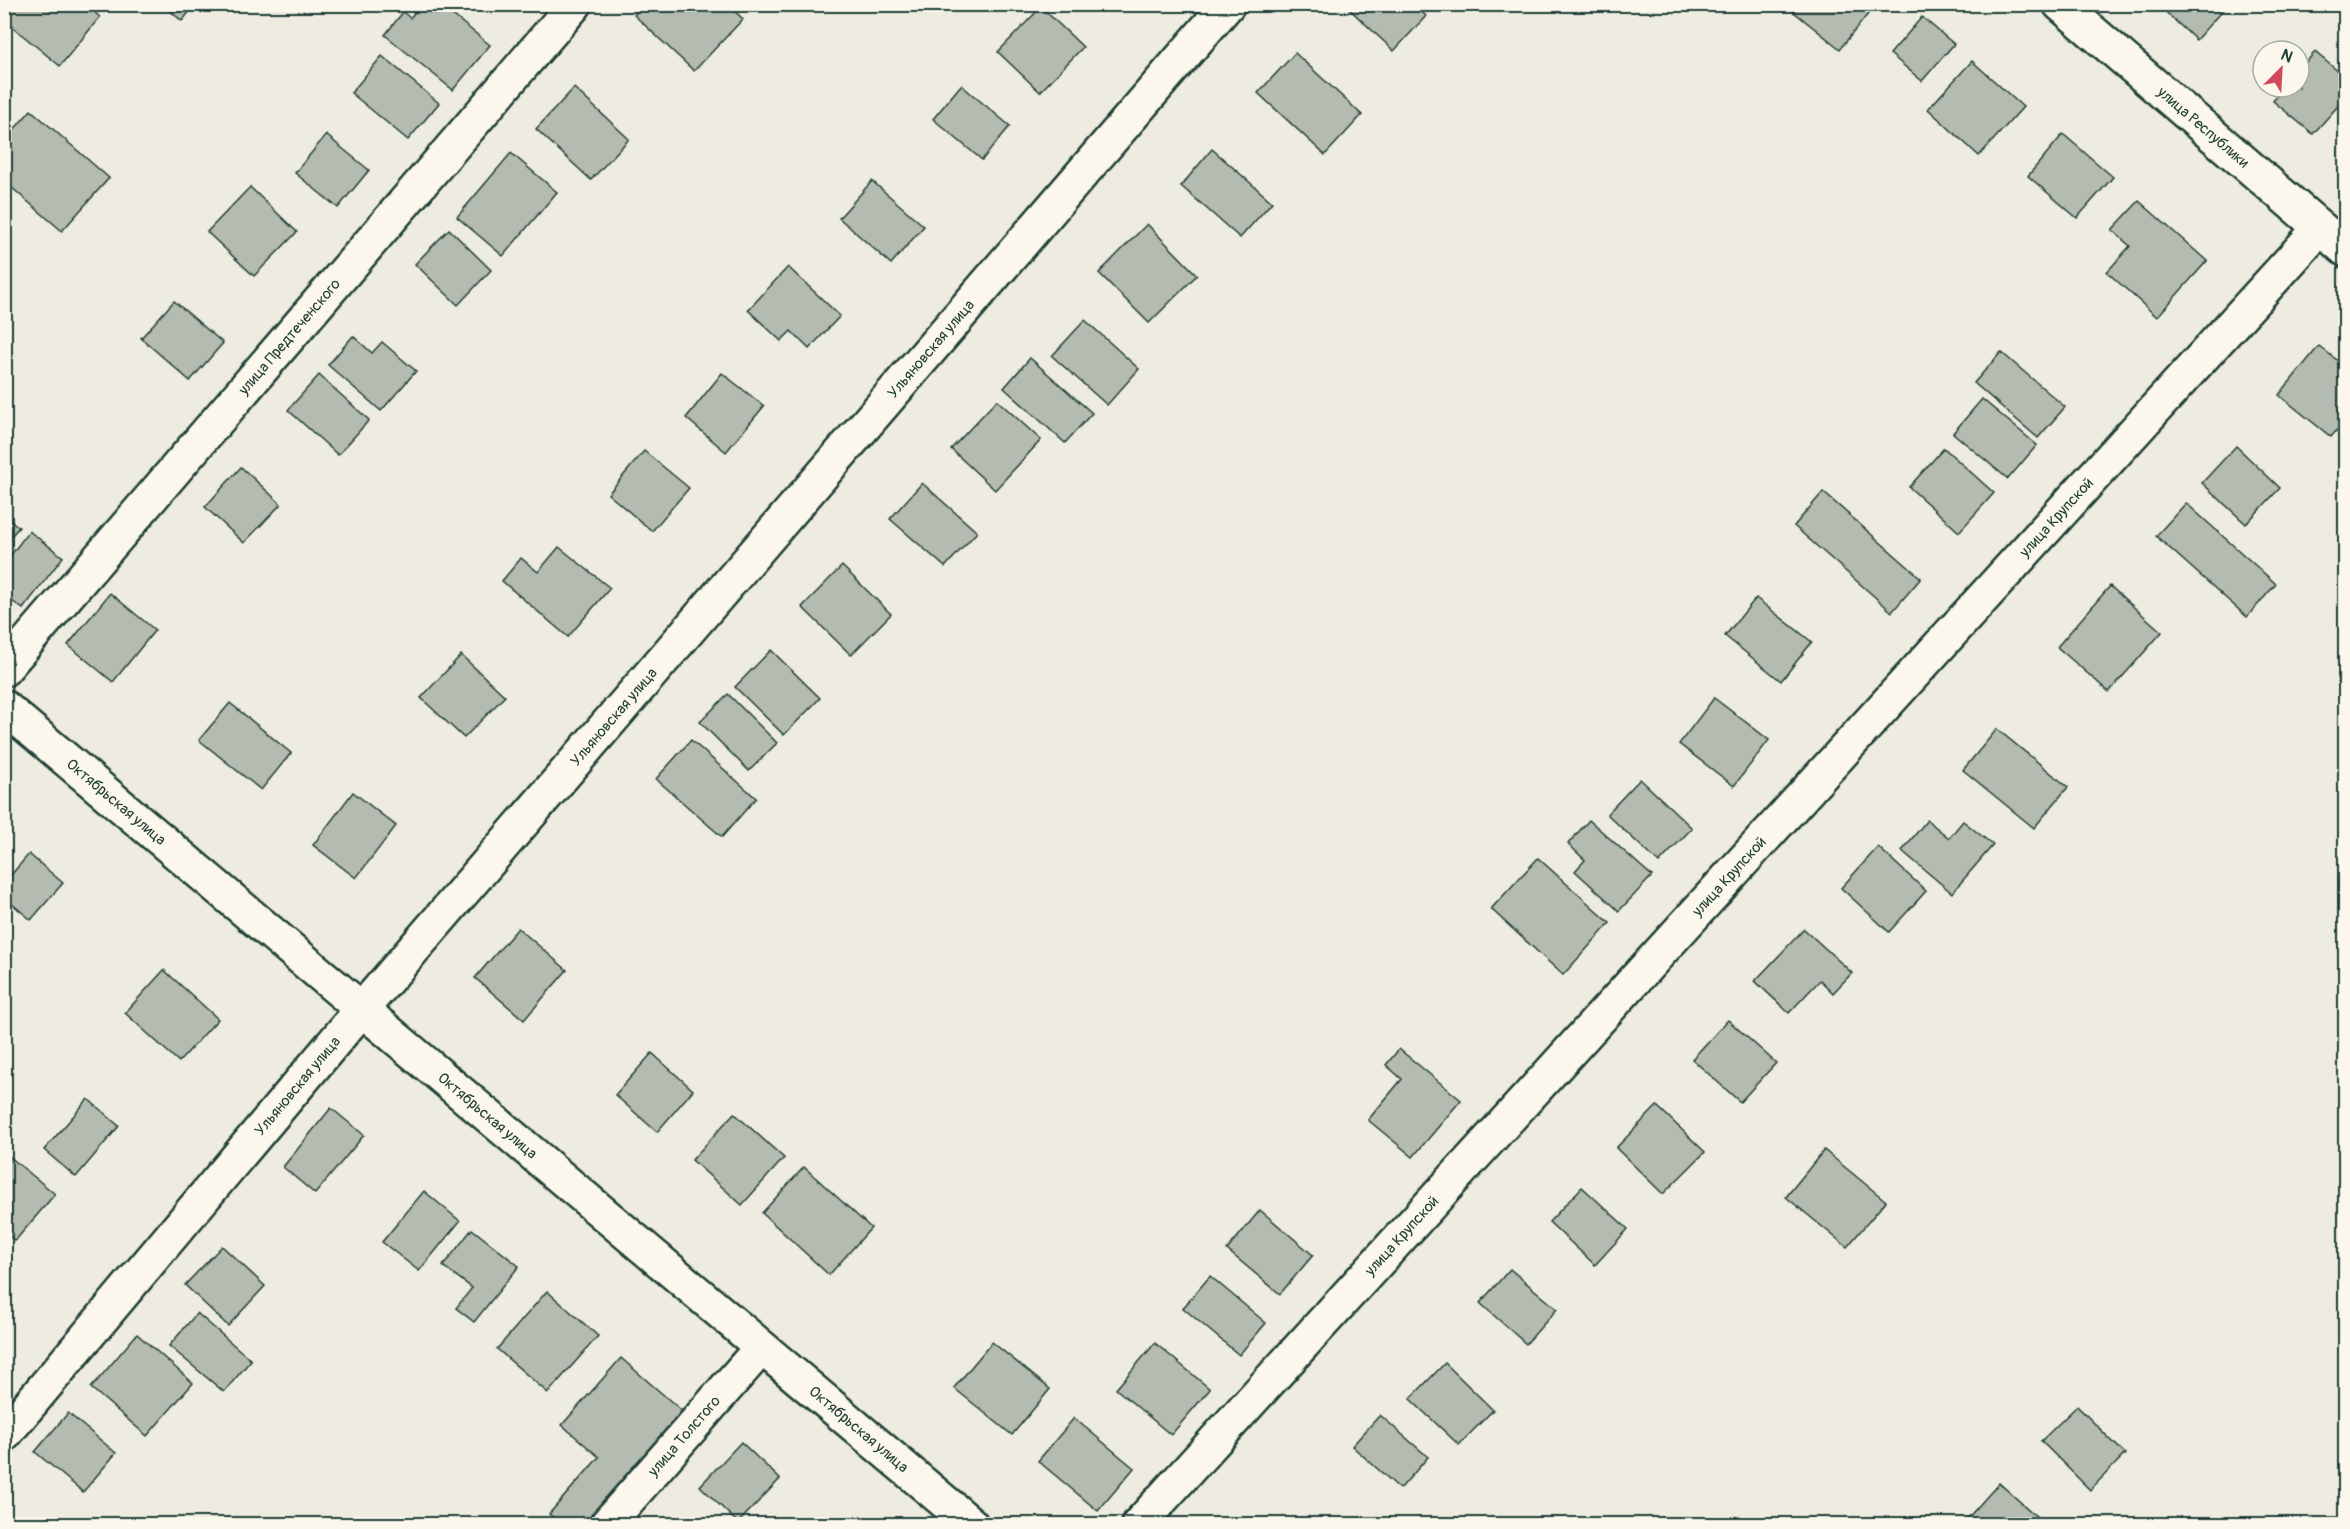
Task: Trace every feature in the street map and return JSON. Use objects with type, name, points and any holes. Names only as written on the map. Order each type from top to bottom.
[{"type":"street","name":"улица Предтеченского","points":[[4,669],[575,4]]},
{"type":"street","name":"Ульяновская улица","points":[[4,1435],[362,1009],[1227,4]]},
{"type":"street","name":"улица Республики","points":[[2060,4],[2346,250]]},
{"type":"street","name":"улица Крупской","points":[[1139,1524],[2319,228]]},
{"type":"street","name":"Октябрьская улица","points":[[4,707],[971,1524]]},
{"type":"street","name":"улица Толстого","points":[[607,1524],[761,1348]]},
{"type":"building","points":[[4,4],[85,4],[100,17],[60,66],[4,20]]},
{"type":"building","points":[[162,4],[196,4],[182,21]]},
{"type":"building","points":[[421,4],[439,4],[490,45],[453,90],[385,35],[403,12],[410,18]]},
{"type":"building","points":[[643,4],[727,4],[743,19],[694,71],[634,15]]},
{"type":"building","points":[[1344,4],[1414,4],[1426,16],[1394,51]]},
{"type":"building","points":[[1784,4],[1876,4],[1840,49]]},
{"type":"building","points":[[2157,4],[2228,4],[2196,40]]},
{"type":"building","points":[[1041,7],[1083,47],[1040,92],[998,52]]},
{"type":"building","points":[[1922,17],[1954,44],[1922,81],[1890,54]]},
{"type":"building","points":[[2315,52],[2346,78],[2346,97],[2313,134],[2273,101],[2275,99],[2311,99],[2311,56]]},
{"type":"building","points":[[1295,53],[1362,115],[1325,155],[1258,93]]},
{"type":"building","points":[[382,56],[439,103],[408,140],[351,93]]},
{"type":"building","points":[[1972,61],[2023,107],[1979,156],[1928,109]]},
{"type":"building","points":[[961,85],[1010,126],[982,160],[933,119]]},
{"type":"building","points":[[574,88],[629,139],[591,180],[536,129]]},
{"type":"building","points":[[31,110],[109,178],[62,231],[4,181],[4,141]]},
{"type":"building","points":[[2063,134],[2113,177],[2077,218],[2028,176]]},
{"type":"building","points":[[326,135],[369,170],[338,208],[295,173]]},
{"type":"building","points":[[1212,149],[1272,202],[1240,238],[1181,186]]},
{"type":"building","points":[[511,153],[557,192],[503,256],[457,217]]},
{"type":"building","points":[[872,181],[924,226],[891,264],[839,218]]},
{"type":"building","points":[[250,187],[297,232],[254,276],[207,232]]},
{"type":"building","points":[[2139,201],[2207,261],[2157,317],[2107,272],[2130,246],[2112,230]]},
{"type":"building","points":[[1147,224],[1197,275],[1149,323],[1099,273]]},
{"type":"building","points":[[449,229],[491,270],[458,305],[415,264]]},
{"type":"building","points":[[788,267],[840,316],[809,349],[791,331],[781,341],[748,310]]},
{"type":"building","points":[[174,301],[223,343],[190,381],[141,338]]},
{"type":"building","points":[[1085,320],[1139,369],[1107,405],[1052,356]]},
{"type":"building","points":[[353,336],[372,353],[382,342],[416,371],[381,411],[328,365]]},
{"type":"building","points":[[2319,346],[2346,367],[2346,419],[2331,437],[2279,395]]},
{"type":"building","points":[[2001,352],[2065,407],[2038,438],[1974,383]]},
{"type":"building","points":[[1030,358],[1092,413],[1065,443],[1004,388]]},
{"type":"building","points":[[722,373],[764,406],[726,452],[686,418]]},
{"type":"building","points":[[319,375],[369,420],[338,455],[288,410]]},
{"type":"building","points":[[1982,399],[2037,445],[2008,479],[1953,433]]},
{"type":"building","points":[[997,400],[1041,440],[995,490],[951,449]]},
{"type":"building","points":[[2236,446],[2280,488],[2246,524],[2202,483]]},
{"type":"building","points":[[1944,448],[1994,493],[1959,532],[1909,487]]},
{"type":"building","points":[[644,451],[689,488],[652,531],[608,494]]},
{"type":"building","points":[[241,467],[281,504],[244,543],[205,507]]},
{"type":"building","points":[[922,483],[977,532],[945,567],[890,519]]},
{"type":"building","points":[[1823,492],[1921,578],[1892,612],[1794,526]]},
{"type":"building","points":[[2186,503],[2276,584],[2247,617],[2156,536]]},
{"type":"building","points":[[4,515],[19,527],[4,544]]},
{"type":"building","points":[[29,531],[63,557],[23,609],[4,595],[4,564]]},
{"type":"building","points":[[559,547],[610,588],[568,637],[502,581],[521,558],[538,572]]},
{"type":"building","points":[[842,566],[891,614],[851,655],[802,607]]},
{"type":"building","points":[[2110,586],[2162,632],[2109,692],[2057,647]]},
{"type":"building","points":[[110,593],[155,630],[113,682],[68,645]]},
{"type":"building","points":[[1756,598],[1812,642],[1781,681],[1725,636]]},
{"type":"building","points":[[771,650],[820,698],[784,735],[735,687]]},
{"type":"building","points":[[461,655],[505,696],[464,738],[421,698]]},
{"type":"building","points":[[728,694],[777,743],[749,771],[700,722]]},
{"type":"building","points":[[1714,698],[1769,740],[1734,786],[1679,744]]},
{"type":"building","points":[[230,703],[291,753],[261,790],[199,740]]},
{"type":"building","points":[[1997,729],[2068,787],[2034,828],[1963,770]]},
{"type":"building","points":[[691,740],[756,798],[722,837],[656,779]]},
{"type":"building","points":[[1640,779],[1692,828],[1659,863],[1607,814]]},
{"type":"building","points":[[353,792],[396,826],[356,878],[313,845]]},
{"type":"building","points":[[1589,820],[1652,876],[1619,911],[1575,871],[1585,860],[1568,844]]},
{"type":"building","points":[[1927,820],[1949,838],[1963,821],[1993,845],[1952,893],[1902,851]]},
{"type":"building","points":[[1878,847],[1926,891],[1889,932],[1841,888]]},
{"type":"building","points":[[29,854],[63,883],[31,920],[4,897],[4,883]]},
{"type":"building","points":[[1538,858],[1610,923],[1563,975],[1491,909]]},
{"type":"building","points":[[518,928],[567,970],[524,1020],[475,978]]},
{"type":"building","points":[[1804,929],[1852,973],[1833,993],[1820,980],[1789,1013],[1755,981]]},
{"type":"building","points":[[164,970],[218,1019],[179,1062],[125,1013]]},
{"type":"building","points":[[1728,1020],[1776,1063],[1740,1102],[1692,1059]]},
{"type":"building","points":[[1399,1049],[1461,1100],[1413,1157],[1368,1120],[1402,1079],[1386,1065]]},
{"type":"building","points":[[652,1053],[693,1090],[657,1132],[615,1095]]},
{"type":"building","points":[[88,1099],[119,1126],[76,1177],[44,1150]]},
{"type":"building","points":[[1657,1106],[1705,1152],[1663,1194],[1616,1148]]},
{"type":"building","points":[[331,1108],[364,1135],[315,1194],[283,1167]]},
{"type":"building","points":[[734,1113],[784,1158],[742,1205],[692,1160]]},
{"type":"building","points":[[1824,1150],[1886,1201],[1847,1247],[1786,1197]]},
{"type":"building","points":[[4,1152],[55,1194],[15,1241],[4,1232]]},
{"type":"building","points":[[804,1167],[871,1228],[829,1275],[762,1213]]},
{"type":"building","points":[[1582,1187],[1628,1229],[1595,1265],[1549,1222]]},
{"type":"building","points":[[424,1191],[460,1221],[419,1271],[382,1242]]},
{"type":"building","points":[[1260,1210],[1313,1255],[1280,1294],[1227,1250]]},
{"type":"building","points":[[472,1229],[519,1266],[474,1322],[456,1308],[472,1288],[443,1266]]},
{"type":"building","points":[[222,1246],[265,1286],[228,1326],[185,1285]]},
{"type":"building","points":[[1510,1269],[1557,1309],[1526,1344],[1480,1303]]},
{"type":"building","points":[[1210,1276],[1266,1323],[1239,1355],[1183,1308]]},
{"type":"building","points":[[547,1291],[598,1336],[548,1393],[497,1349]]},
{"type":"building","points":[[197,1313],[251,1360],[224,1392],[169,1346]]},
{"type":"building","points":[[137,1334],[193,1383],[147,1436],[91,1388]]},
{"type":"building","points":[[992,1342],[1050,1389],[1012,1435],[954,1388]]},
{"type":"building","points":[[1155,1343],[1210,1389],[1171,1435],[1116,1389]]},
{"type":"building","points":[[621,1358],[689,1417],[595,1524],[561,1524],[549,1514],[599,1457],[562,1425]]},
{"type":"building","points":[[1445,1363],[1493,1410],[1459,1445],[1410,1399]]},
{"type":"building","points":[[2077,1406],[2125,1454],[2090,1490],[2041,1441]]},
{"type":"building","points":[[68,1413],[116,1453],[83,1492],[35,1452]]},
{"type":"building","points":[[1380,1415],[1428,1457],[1400,1489],[1352,1446]]},
{"type":"building","points":[[1074,1418],[1134,1468],[1098,1511],[1038,1461]]},
{"type":"building","points":[[741,1442],[780,1479],[738,1523],[700,1486]]},
{"type":"building","points":[[1999,1483],[2045,1524],[1973,1524],[1967,1519]]}]
